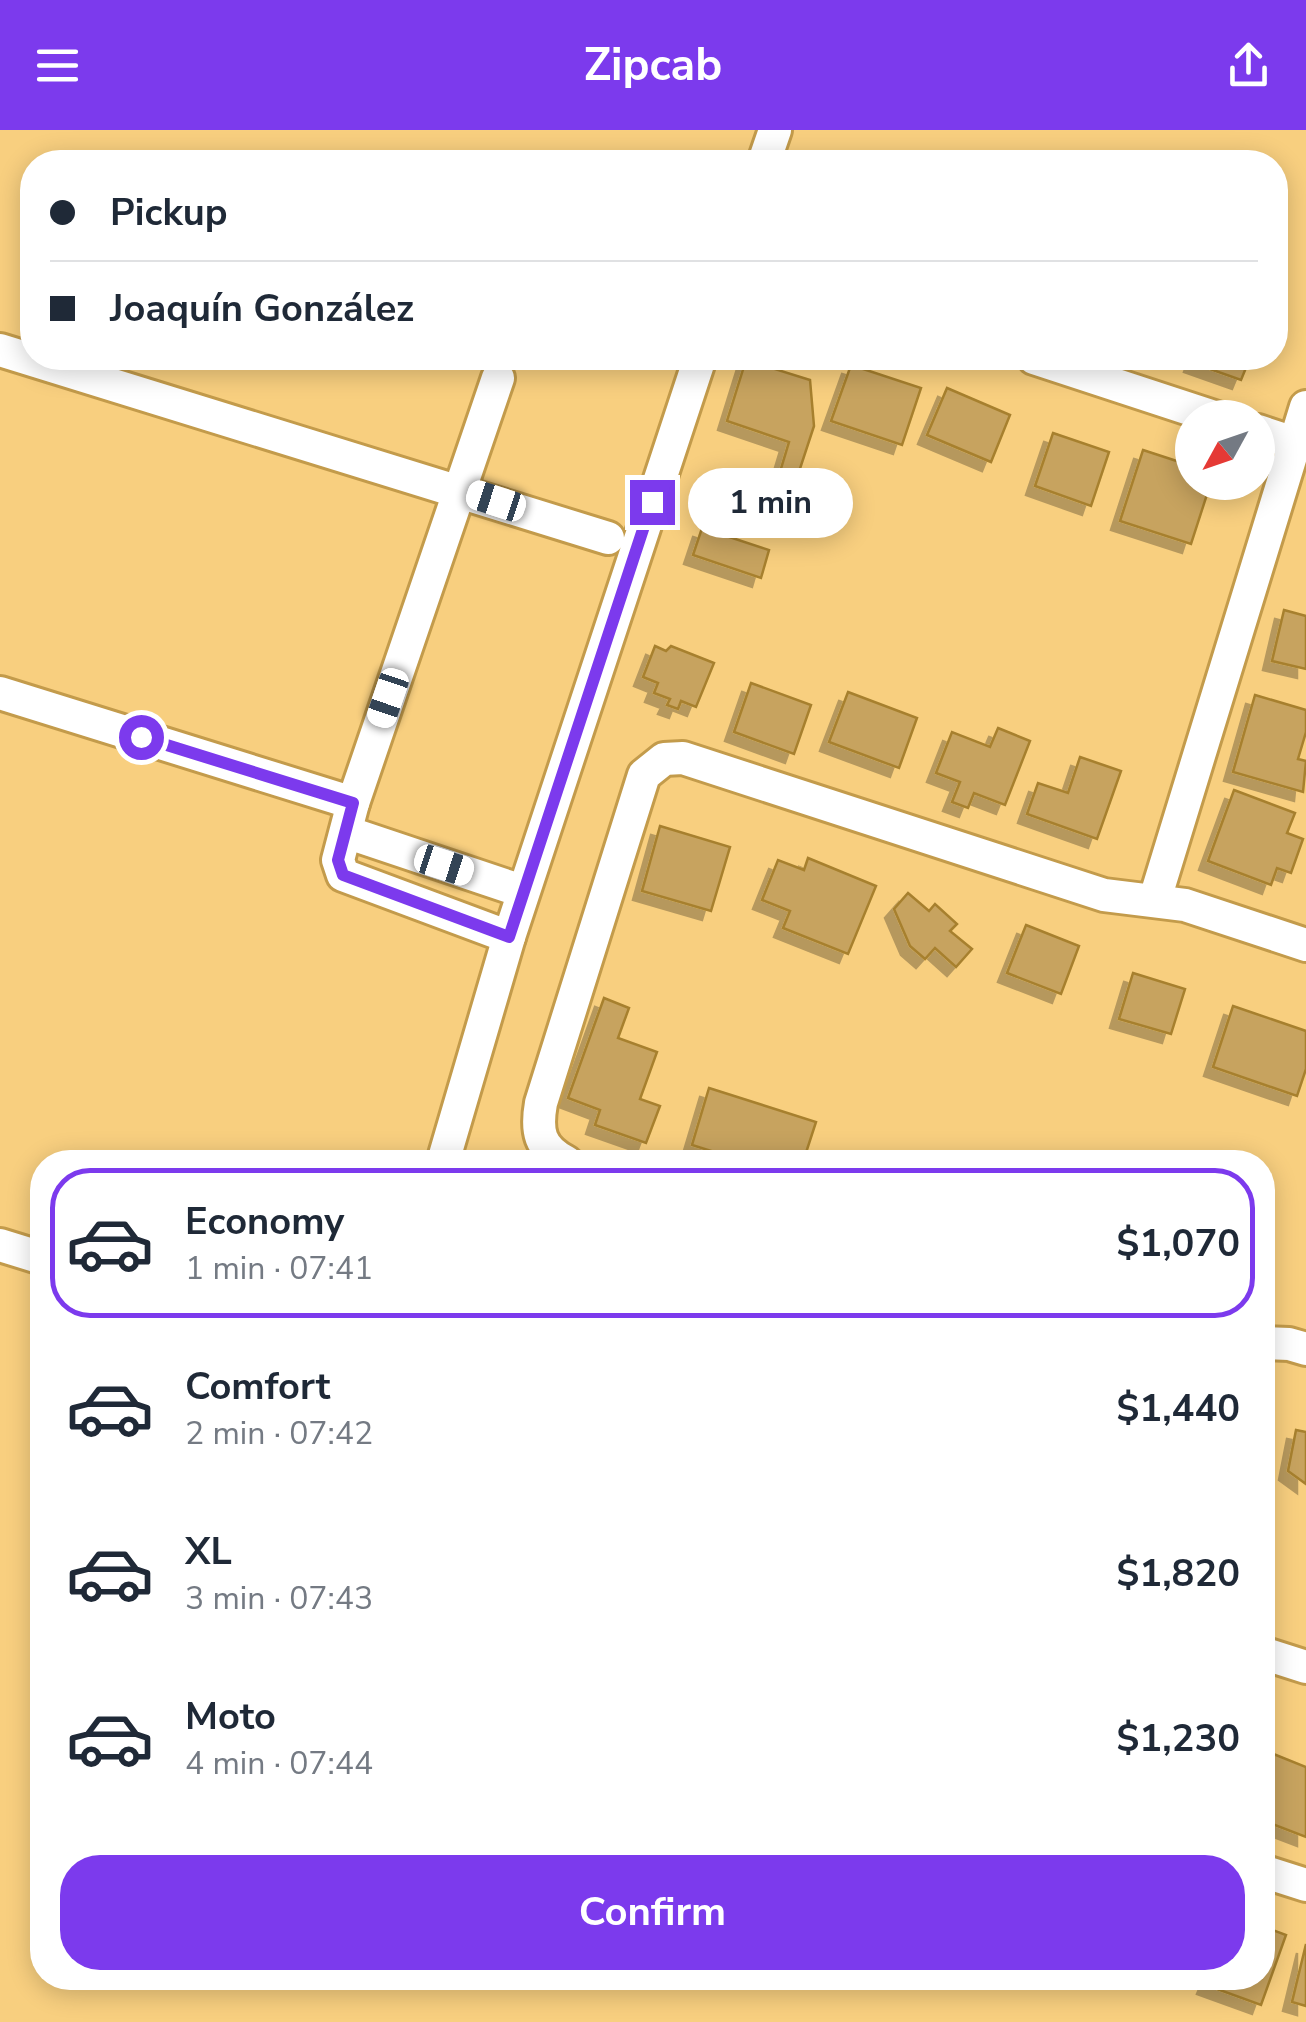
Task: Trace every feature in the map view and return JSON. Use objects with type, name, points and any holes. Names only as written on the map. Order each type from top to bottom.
[{"type":"street","points":[[66,370],[608,538]]},
{"type":"street","points":[[447,1150],[509,937],[696,370]]},
{"type":"street","points":[[1071,370],[1175,404]]},
{"type":"street","points":[[498,378],[338,860],[343,875],[509,937]]},
{"type":"street","points":[[1155,899],[1306,407]]},
{"type":"street","points":[[1275,436],[1294,442]]},
{"type":"street","points":[[0,692],[349,818],[510,887]]},
{"type":"street","points":[[551,1150],[536,1128],[541,1103],[644,776],[664,759],[683,758],[1104,895],[1185,905],[1306,945]]},
{"type":"street","points":[[0,1244],[30,1254]]},
{"type":"street","points":[[1275,1343],[1306,1350]]},
{"type":"street","points":[[1275,1656],[1306,1667]]},
{"type":"street","points":[[1275,1875],[1306,1885]]},
{"type":"building","points":[[743,370],[778,370],[810,380],[814,426],[794,487],[777,482],[789,442],[727,421]]},
{"type":"building","points":[[849,370],[866,370],[921,388],[902,445],[831,421]]},
{"type":"building","points":[[1213,370],[1245,370],[1241,380]]},
{"type":"building","points":[[947,388],[1010,415],[991,462],[927,435]]},
{"type":"building","points":[[1053,433],[1109,452],[1091,506],[1035,486]]},
{"type":"building","points":[[1143,450],[1175,460],[1175,500],[1205,500],[1191,544],[1120,521]]},
{"type":"building","points":[[702,528],[769,550],[761,578],[693,555]]},
{"type":"building","points":[[1284,610],[1306,616],[1306,669],[1272,661]]},
{"type":"building","points":[[655,646],[666,651],[671,646],[714,663],[696,707],[681,701],[678,709],[667,705],[670,699],[654,693],[658,683],[643,677]]},
{"type":"building","points":[[751,683],[811,705],[794,754],[734,732]]},
{"type":"building","points":[[848,692],[917,718],[899,768],[829,742]]},
{"type":"building","points":[[1255,695],[1306,710],[1306,732],[1298,759],[1306,761],[1303,792],[1233,772]]},
{"type":"building","points":[[998,728],[1030,741],[1005,805],[974,793],[968,808],[952,802],[960,782],[936,773],[952,732],[990,747]]},
{"type":"building","points":[[1080,757],[1121,771],[1097,839],[1027,814],[1038,783],[1068,793]]},
{"type":"building","points":[[1234,790],[1295,813],[1287,833],[1303,839],[1291,873],[1277,868],[1271,885],[1208,861]]},
{"type":"building","points":[[660,826],[730,847],[711,911],[642,891]]},
{"type":"building","points":[[808,858],[876,886],[848,954],[783,928],[790,911],[762,900],[778,860],[804,870]]},
{"type":"building","points":[[908,893],[929,911],[935,904],[957,924],[950,931],[972,949],[956,967],[935,948],[925,959],[910,946],[894,909]]},
{"type":"building","points":[[1026,925],[1079,946],[1061,994],[1007,973]]},
{"type":"building","points":[[1133,973],[1185,989],[1171,1034],[1119,1019]]},
{"type":"building","points":[[604,998],[629,1008],[618,1038],[657,1052],[640,1099],[660,1106],[646,1143],[595,1125],[600,1110],[568,1098]]},
{"type":"building","points":[[1233,1006],[1306,1031],[1306,1069],[1297,1096],[1213,1067]]},
{"type":"building","points":[[709,1088],[816,1122],[807,1150],[708,1150],[692,1145]]},
{"type":"building","points":[[1296,1430],[1306,1432],[1306,1484],[1288,1471]]},
{"type":"building","points":[[1275,1755],[1306,1767],[1306,1837],[1275,1825]]},
{"type":"building","points":[[1275,1931],[1286,1935],[1275,1966]]},
{"type":"building","points":[[1306,1944],[1306,2006],[1292,2002]]},
{"type":"building","points":[[1220,1990],[1266,1990],[1261,2005]]},
{"type":"route","points":[[141,737],[353,803],[338,860],[343,875],[509,937],[652,502]]}]
